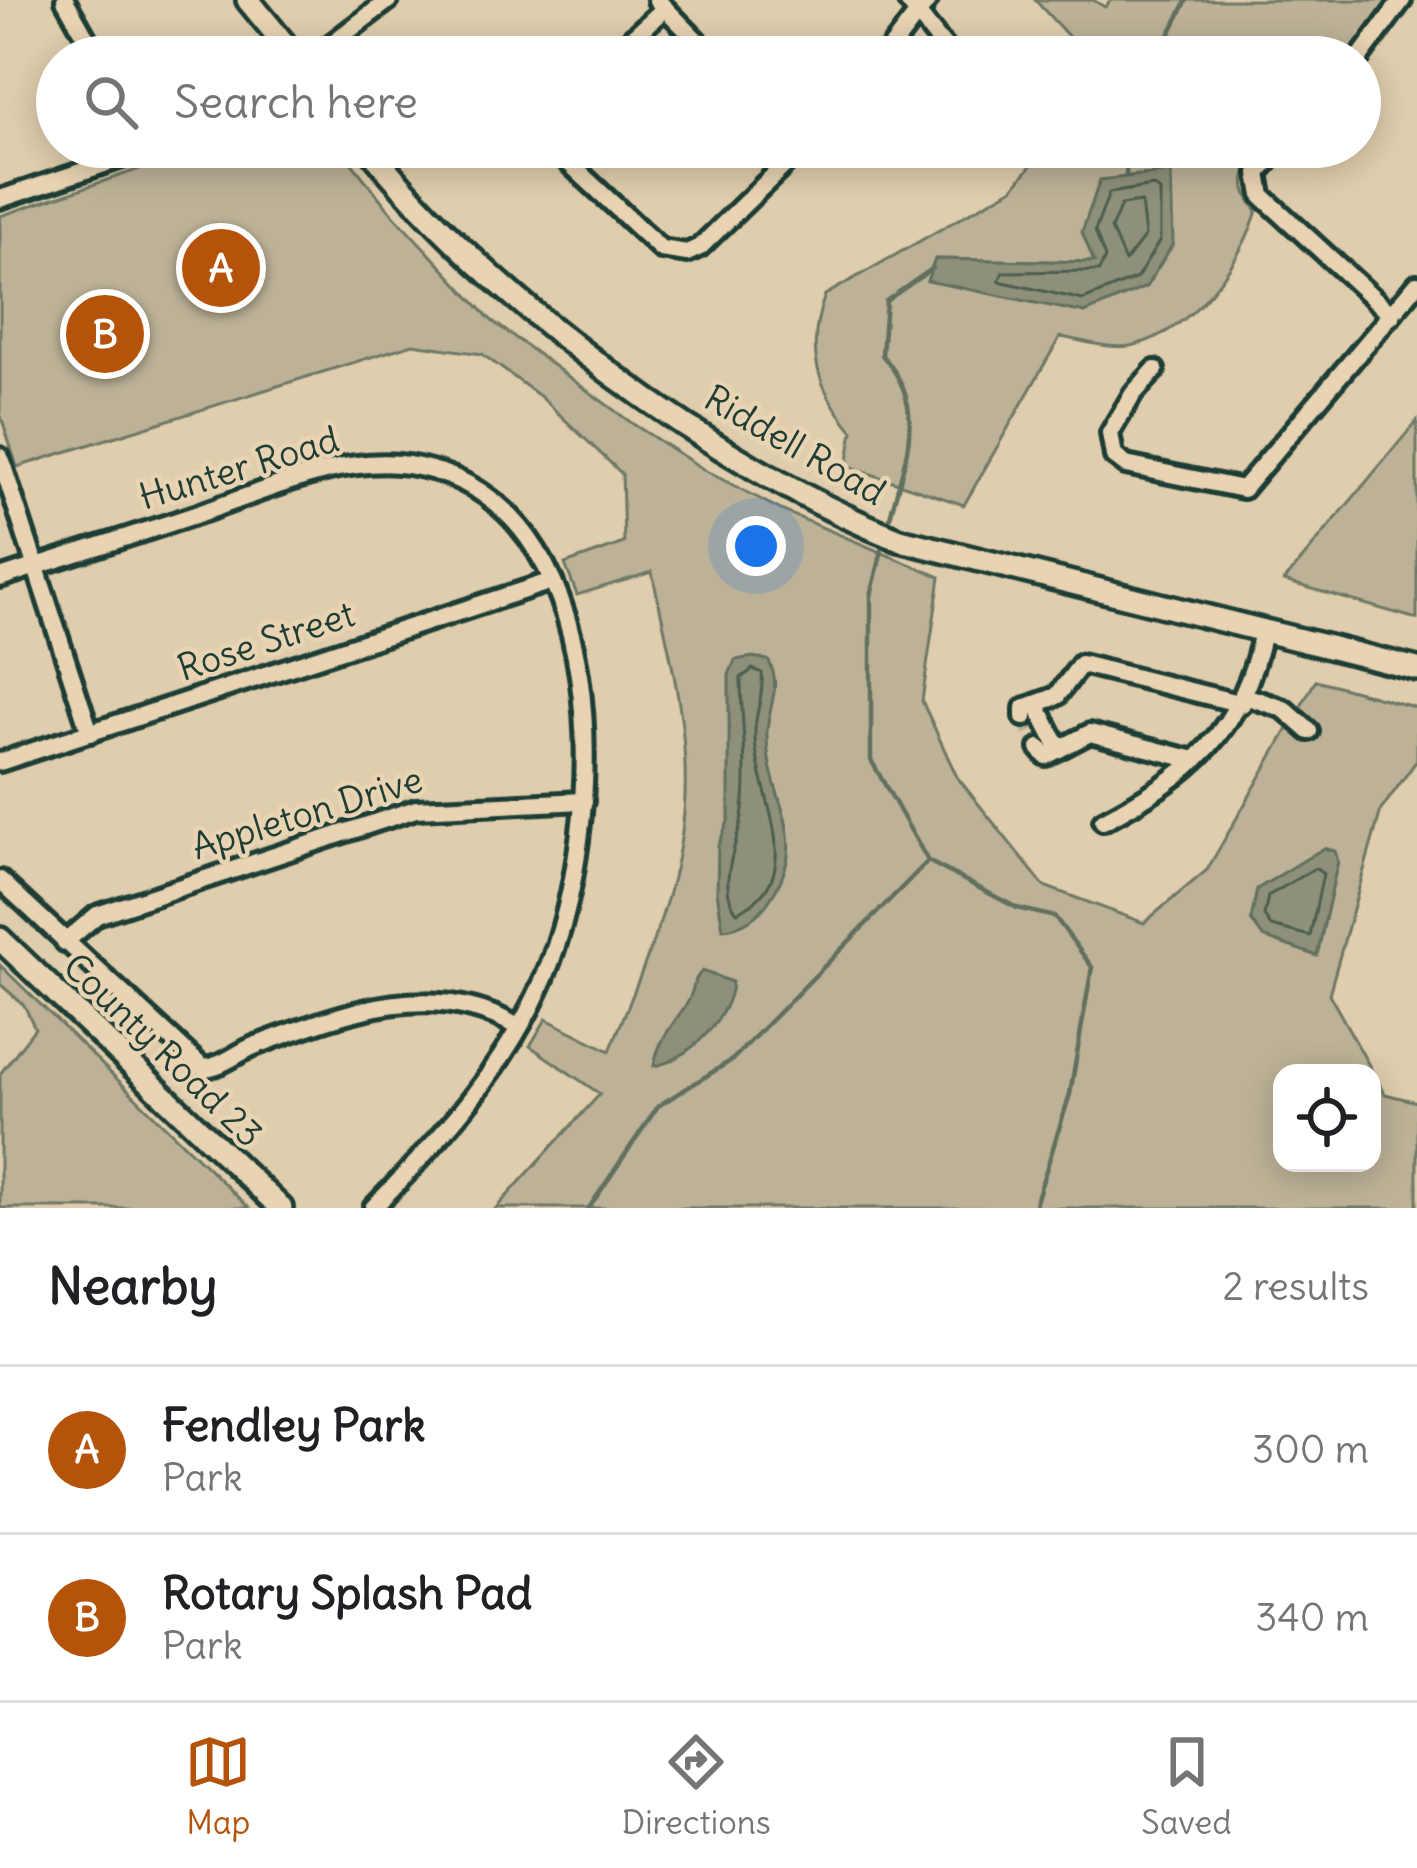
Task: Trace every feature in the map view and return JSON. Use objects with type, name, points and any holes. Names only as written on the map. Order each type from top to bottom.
[{"type":"main road","points":[[248,0],[278,36]]},
{"type":"main road","name":"Riddell Road","points":[[388,168],[552,332],[719,445],[847,519],[900,540],[1417,669]]},
{"type":"main road","name":"County Road 23","points":[[0,940],[281,1208]]},
{"type":"street","points":[[65,0],[85,36]]},
{"type":"street","points":[[342,36],[389,0]]},
{"type":"street","points":[[1375,36],[1402,0]]},
{"type":"street","points":[[630,36],[660,4],[692,36]]},
{"type":"street","points":[[897,36],[918,4],[939,36]]},
{"type":"street","points":[[0,199],[85,168]]},
{"type":"street","points":[[574,168],[633,224],[674,254],[700,247],[781,168]]},
{"type":"street","points":[[1262,168],[1257,188],[1267,201],[1392,314]]},
{"type":"street","points":[[1155,370],[1133,394],[1110,434],[1114,456],[1126,465],[1243,490],[1417,284]]},
{"type":"street","points":[[0,457],[90,733]]},
{"type":"street","name":"Hunter Road","points":[[0,578],[342,467],[393,464],[448,475],[486,496],[529,536],[552,581],[579,685],[584,801],[566,909],[545,976],[479,1090],[374,1208]]},
{"type":"street","name":"Rose Street","points":[[0,762],[552,581]]},
{"type":"street","points":[[1102,820],[1169,786],[1194,760],[1243,700],[1263,631]]},
{"type":"street","points":[[1059,749],[1030,711],[1058,697],[1081,664],[1284,709],[1309,731]]},
{"type":"street","points":[[1039,748],[1046,756],[1090,733],[1194,760]]},
{"type":"street","name":"Appleton Drive","points":[[65,942],[97,915],[416,808],[584,801]]},
{"type":"street","points":[[0,880],[203,1068],[280,1036],[403,1000],[472,1006],[518,1027]]},
{"type":"shaded area","points":[[1035,0],[1093,0],[1105,7],[1111,0],[1390,0],[1363,36],[1068,36]]},
{"type":"shaded area","points":[[143,168],[356,168],[491,320],[633,424],[706,471],[783,511],[940,577],[922,701],[957,777],[1044,886],[1144,923],[1207,870],[1316,680],[1417,708],[1417,760],[1381,810],[1329,994],[1368,1064],[1273,1064],[1273,1172],[1381,1172],[1381,1087],[1385,1094],[1417,1102],[1417,1208],[496,1208],[600,1094],[530,1046],[546,1019],[610,1051],[656,934],[680,843],[685,782],[681,721],[652,572],[577,595],[565,564],[624,543],[622,474],[541,397],[482,354],[413,344],[17,467],[0,413],[0,216]]},
{"type":"shaded area","points":[[1029,168],[1248,168],[1244,184],[1257,211],[1238,253],[1211,293],[1176,325],[1135,345],[1108,346],[1060,337],[964,505],[847,466],[853,431],[830,399],[815,351],[825,295],[1013,188]],"holes":[[[1171,173],[1085,313],[933,268],[936,259],[1095,262],[1126,176]]]},
{"type":"shaded area","points":[[1417,421],[1417,619],[1284,581]]},
{"type":"shaded area","points":[[0,965],[249,1208],[0,1208],[0,1074],[35,1028],[24,1005],[0,984]]},
{"type":"water","points":[[1171,172],[1173,244],[1146,287],[1085,313],[927,281],[935,259],[1094,262],[1082,232],[1100,180]]},
{"type":"water","points":[[735,660],[768,660],[774,679],[767,732],[788,856],[765,906],[743,924],[723,929],[717,892],[718,846],[729,819],[729,675]]},
{"type":"water","points":[[1324,848],[1335,851],[1338,861],[1317,956],[1263,937],[1251,920],[1257,889]]},
{"type":"water","points":[[702,971],[732,982],[724,1009],[693,1046],[654,1066],[662,1041]]},
{"type":"waterway","points":[[1169,36],[1187,0]]},
{"type":"waterway","points":[[1126,168],[1126,176]]},
{"type":"waterway","points":[[888,526],[906,457],[909,416],[897,375],[882,355],[886,301],[933,268]]},
{"type":"waterway","points":[[884,542],[871,596],[871,760],[928,861],[1017,908],[1055,917],[1092,967],[1070,1094],[1034,1208]]},
{"type":"waterway","points":[[589,1208],[658,1106],[732,1060],[928,861]]},
{"type":"tunnel","points":[[1024,717],[1039,748]]},
{"type":"place","name":"Fendley Park","points":[[221,268]]},
{"type":"place","name":"Rotary Splash Pad","points":[[105,334]]}]
